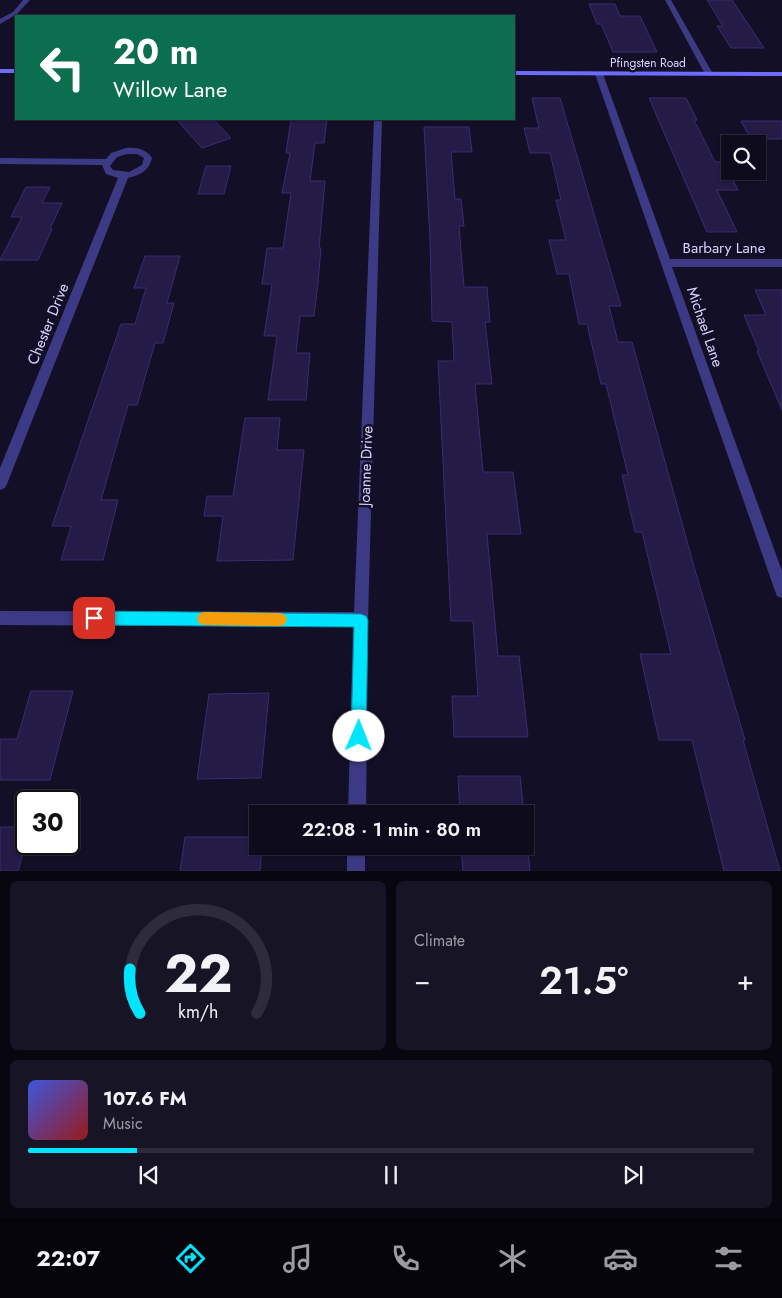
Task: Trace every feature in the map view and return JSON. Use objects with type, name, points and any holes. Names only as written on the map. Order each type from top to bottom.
[{"type":"main road","points":[[0,71],[15,71]]},
{"type":"main road","name":"Pfingsten Road","points":[[515,73],[782,74]]},
{"type":"street","points":[[0,22],[15,13],[27,0]]},
{"type":"street","points":[[668,0],[709,74]]},
{"type":"street","name":"Michael Lane","points":[[599,74],[782,591]]},
{"type":"street","name":"Joanne Drive","points":[[357,805],[361,620],[378,120]]},
{"type":"street","points":[[126,151],[138,151],[146,155],[148,162],[142,169],[124,175],[109,172],[106,166],[107,162],[114,155],[126,151]]},
{"type":"street","points":[[0,161],[107,162]]},
{"type":"street","name":"Chester Drive","points":[[0,484],[124,175]]},
{"type":"street","name":"Barbary Lane","points":[[666,263],[782,262]]},
{"type":"street","points":[[0,618],[361,620]]},
{"type":"street","points":[[356,855],[356,870]]},
{"type":"building","points":[[707,0],[732,0],[764,48],[731,48],[717,26],[723,26]]},
{"type":"building","points":[[589,4],[615,4],[620,16],[640,16],[657,52],[613,52],[601,24],[597,24]]},
{"type":"building","points":[[532,98],[560,98],[621,306],[609,306],[618,342],[632,342],[693,563],[745,740],[743,740],[780,871],[724,871],[692,740],[659,740],[640,654],[671,654],[642,532],[635,532],[622,475],[628,475],[606,384],[601,384],[587,324],[579,324],[569,274],[557,274],[549,240],[566,240],[556,200],[561,200],[550,153],[530,153],[524,128],[539,128]]},
{"type":"building","points":[[649,98],[686,98],[697,120],[694,120],[715,162],[721,162],[721,180],[733,180],[738,190],[717,190],[737,232],[707,232]]},
{"type":"building","points":[[177,120],[214,120],[231,138],[202,148]]},
{"type":"building","points":[[291,120],[327,120],[324,143],[315,143],[310,181],[325,181],[314,316],[300,316],[296,353],[310,353],[306,400],[268,400],[277,336],[264,336],[272,284],[262,284],[267,248],[283,248],[291,193],[282,193],[290,153],[286,153]]},
{"type":"building","points":[[741,121],[782,121],[782,139],[766,139],[766,135],[749,135]]},
{"type":"building","points":[[424,127],[469,127],[472,152],[451,152],[455,199],[461,199],[464,226],[459,226],[464,287],[487,287],[490,322],[485,322],[492,384],[475,384],[483,472],[513,472],[521,534],[487,534],[498,656],[519,656],[528,737],[454,737],[452,696],[478,696],[473,621],[451,621],[438,361],[454,361],[452,322],[432,321]]},
{"type":"building","points":[[206,166],[231,166],[224,194],[198,194]]},
{"type":"building","points":[[26,187],[50,187],[42,203],[62,203],[38,260],[0,260],[22,217],[11,217]]},
{"type":"building","points":[[145,256],[180,256],[167,303],[174,303],[163,343],[155,343],[137,405],[128,405],[101,500],[118,500],[103,560],[61,560],[71,526],[52,526],[121,324],[135,324],[146,288],[134,288]]},
{"type":"building","points":[[755,290],[782,290],[782,410],[744,315],[766,315]]},
{"type":"building","points":[[245,418],[280,418],[277,450],[304,450],[293,560],[217,561],[223,516],[204,516],[207,496],[233,496]]},
{"type":"building","points":[[31,691],[73,691],[50,780],[0,780],[0,739],[17,739]]},
{"type":"building","points":[[269,693],[261,778],[197,779],[209,694]]},
{"type":"building","points":[[458,776],[520,776],[523,805],[460,805]]},
{"type":"building","points":[[0,827],[15,827],[15,855],[22,855],[18,871],[0,871]]},
{"type":"building","points":[[185,837],[249,837],[249,855],[261,855],[260,871],[180,871]]},
{"type":"building","points":[[462,855],[528,855],[530,871],[463,871]]},
{"type":"slow traffic","points":[[204,619],[280,619]]},
{"type":"route","points":[[94,618],[361,620],[359,736]]}]
